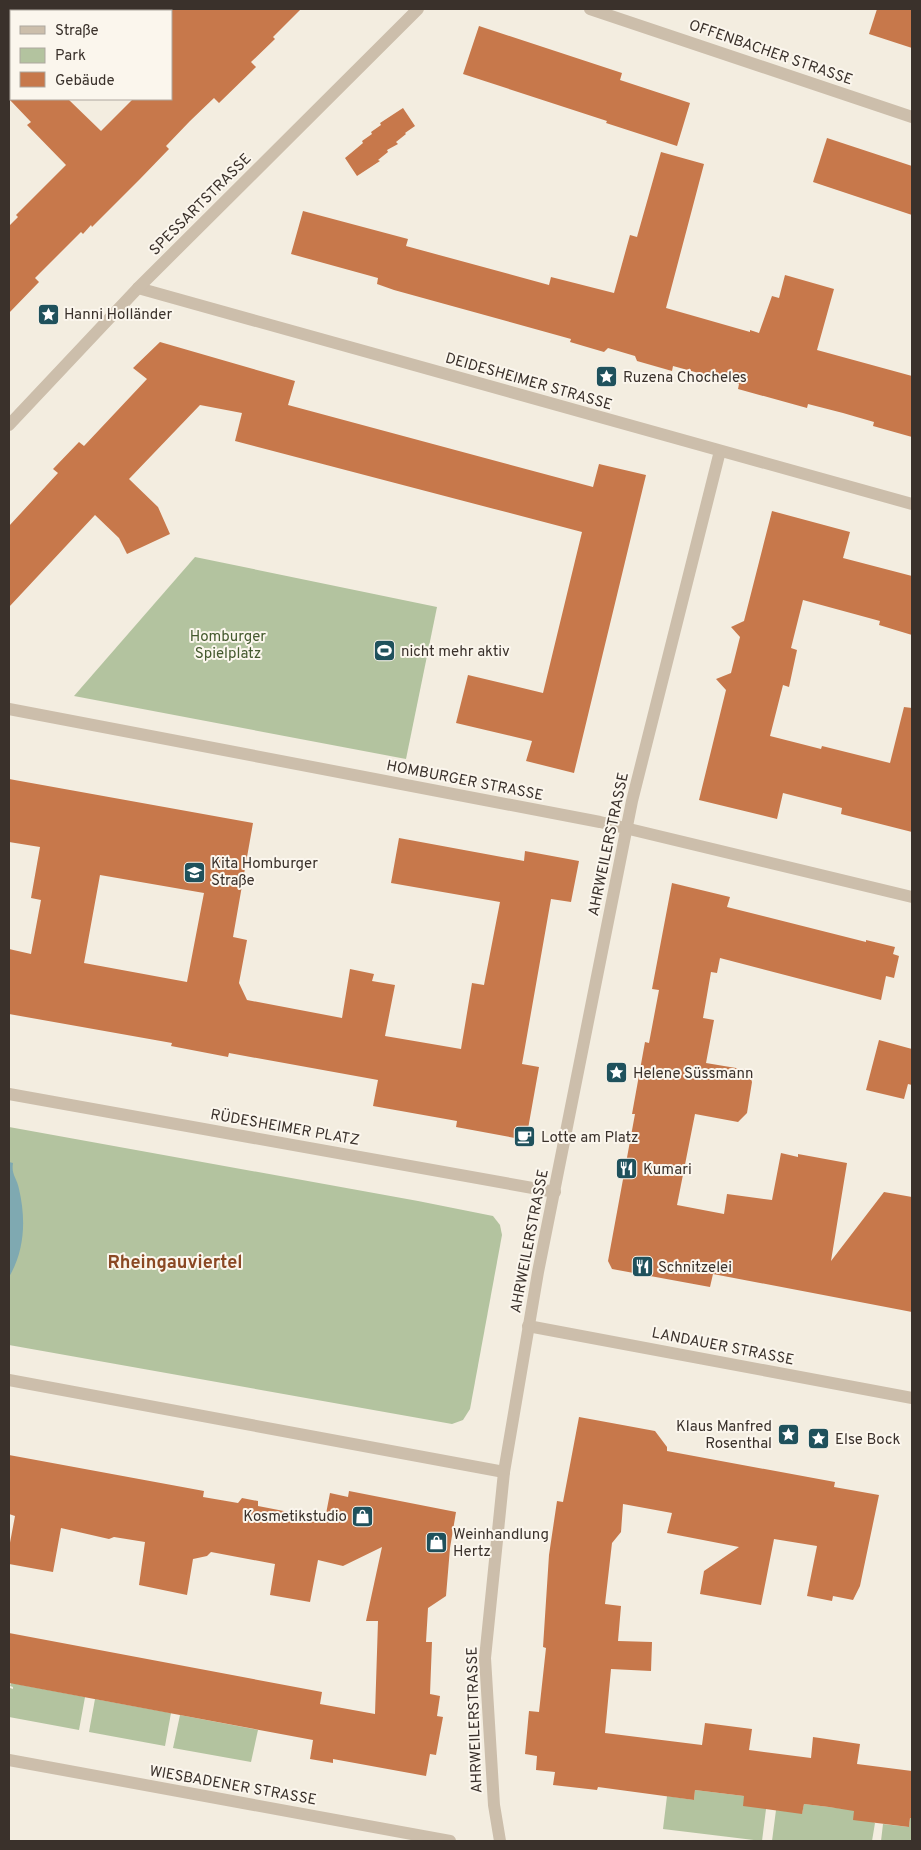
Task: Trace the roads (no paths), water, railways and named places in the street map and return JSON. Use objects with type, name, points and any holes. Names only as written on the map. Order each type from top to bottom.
[{"type":"street","name":"SPESSARTSTRASSE","points":[[9,425],[138,288],[418,9]]},
{"type":"street","name":"OFFENBACHER STRASSE","points":[[590,9],[912,117]]},
{"type":"street","name":"DEIDESHEIMER STRASSE","points":[[138,288],[912,504]]},
{"type":"street","name":"AHRWEILERSTRASSE","points":[[500,1841],[494,1805],[484,1658],[504,1472],[528,1326],[626,827],[720,451]]},
{"type":"street","name":"HOMBURGER STRASSE","points":[[9,709],[626,827],[912,898]]},
{"type":"street","name":"RÜDESHEIMER PLATZ","points":[[9,1094],[555,1192]]},
{"type":"street","name":"LANDAUER STRASSE","points":[[528,1326],[912,1398]]},
{"type":"street","points":[[9,1380],[504,1472]]},
{"type":"street","name":"WIESBADENER STRASSE","points":[[9,1760],[450,1841]]},
{"type":"water","points":[[9,1162],[13,1163],[13,1174],[18,1185],[21,1200],[23,1234],[18,1256],[9,1277]]},
{"type":"place","name":"Hanni Holländer","points":[[48,314]]},
{"type":"place","name":"Ruzena Chocheles","points":[[607,377]]},
{"type":"place","name":"nicht mehr aktiv","points":[[385,651]]},
{"type":"place","name":"Kita Homburger Straße","points":[[195,872]]},
{"type":"place","name":"Helene Süssmann","points":[[617,1073]]},
{"type":"place","name":"Lotte am Platz","points":[[525,1137]]},
{"type":"place","name":"Kumari","points":[[627,1169]]},
{"type":"place","name":"Schnitzelei","points":[[642,1267]]},
{"type":"place","name":"Klaus Manfred Rosenthal","points":[[788,1435]]},
{"type":"place","name":"Else Bock","points":[[819,1439]]},
{"type":"place","name":"Kosmetikstudio","points":[[363,1516]]},
{"type":"place","name":"Weinhandlung Hertz","points":[[437,1543]]},
{"type":"district","name":"Rheingauviertel","points":[[175,1262]]},
{"type":"park label","name":"Homburger Spielplatz","points":[[228,644]]}]
